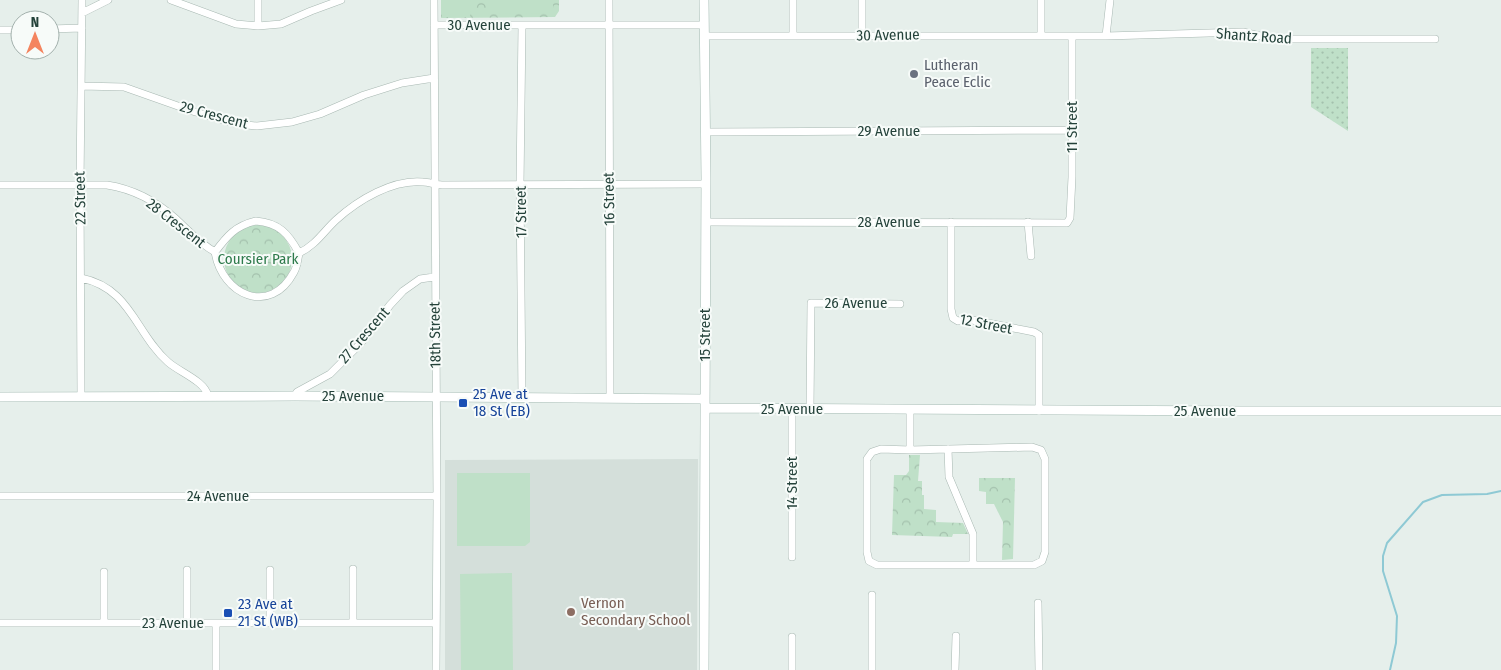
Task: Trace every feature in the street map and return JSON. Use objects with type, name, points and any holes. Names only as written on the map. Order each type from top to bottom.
[{"type":"street","name":"22 Street","points":[[81,397],[80,185],[82,0]]},
{"type":"street","points":[[82,13],[108,0]]},
{"type":"street","points":[[171,0],[236,24],[258,26],[281,24],[311,10],[341,0]]},
{"type":"street","points":[[258,0],[258,26]]},
{"type":"street","name":"18th Street","points":[[434,0],[433,184],[436,670]]},
{"type":"street","name":"16 Street","points":[[609,0],[610,398]]},
{"type":"street","name":"15 Street","points":[[704,0],[706,132],[704,670]]},
{"type":"street","points":[[793,0],[793,36]]},
{"type":"street","points":[[862,0],[862,36]]},
{"type":"street","points":[[1041,0],[1041,35]]},
{"type":"street","points":[[1106,36],[1110,0]]},
{"type":"street","name":"30 Avenue","points":[[434,25],[704,26]]},
{"type":"street","name":"17 Street","points":[[522,26],[520,185],[522,398]]},
{"type":"street","points":[[60,29],[82,28]]},
{"type":"street","name":"Shantz Road","points":[[1072,36],[1243,32],[1274,39],[1436,39]]},
{"type":"street","name":"30 Avenue","points":[[704,36],[1072,36]]},
{"type":"street","name":"11 Street","points":[[1070,218],[1072,177],[1072,36]]},
{"type":"street","name":"29 Crescent","points":[[81,86],[124,87],[192,111],[237,124],[257,126],[292,122],[320,114],[364,94],[402,83],[434,78]]},
{"type":"street","name":"29 Avenue","points":[[706,132],[1072,130]]},
{"type":"street","points":[[299,253],[310,248],[337,220],[355,206],[377,193],[399,184],[424,182],[433,184],[520,185],[706,184]]},
{"type":"street","points":[[0,185],[80,185]]},
{"type":"street","name":"28 Crescent","points":[[80,185],[124,187],[141,195],[171,215],[203,246],[215,252]]},
{"type":"street","name":"28 Avenue","points":[[706,222],[1067,223],[1070,218]]},
{"type":"street","name":"28 Crescent","points":[[256,221],[268,222],[280,228],[291,239],[299,253],[295,271],[284,286],[271,295],[257,298],[245,295],[234,288],[217,264],[215,252],[227,236],[242,224],[256,221]]},
{"type":"street","name":"12 Street","points":[[951,222],[952,318],[958,321],[972,320],[1034,332],[1039,335],[1039,410]]},
{"type":"street","points":[[1028,222],[1031,256]]},
{"type":"street","name":"27 Crescent","points":[[295,396],[296,392],[330,374],[403,291],[420,279],[434,276]]},
{"type":"street","points":[[81,278],[91,280],[103,286],[126,304],[157,350],[168,362],[204,386],[208,396]]},
{"type":"street","name":"26 Avenue","points":[[810,409],[811,303],[900,304]]},
{"type":"street","name":"25 Avenue","points":[[0,397],[610,398],[792,409],[1501,410]]},
{"type":"street","name":"14 Street","points":[[792,409],[792,557]]},
{"type":"street","points":[[910,410],[910,450]]},
{"type":"street","points":[[1032,447],[1041,450],[1045,459],[1045,552],[1042,561],[1034,566],[877,565],[869,561],[867,552],[867,459],[872,452],[881,449],[910,450],[1032,447]]},
{"type":"street","points":[[948,449],[949,477],[973,534],[973,565]]},
{"type":"street","name":"24 Avenue","points":[[0,496],[436,496]]},
{"type":"street","points":[[353,569],[353,623]]},
{"type":"street","points":[[187,570],[187,623]]},
{"type":"street","points":[[270,570],[270,623]]},
{"type":"street","points":[[104,572],[104,623]]},
{"type":"street","points":[[872,595],[872,670]]},
{"type":"street","points":[[1038,603],[1039,670]]},
{"type":"street","name":"23 Avenue","points":[[0,623],[436,623]]},
{"type":"street","points":[[216,623],[216,670]]},
{"type":"street","points":[[955,670],[956,636]]},
{"type":"street","points":[[792,637],[792,670]]},
{"type":"shaded area","name":"Vernon Secondary School","points":[[698,459],[697,670],[445,670],[445,460]]},
{"type":"green space","points":[[441,0],[559,0],[559,11],[555,17],[441,18]]},
{"type":"green space","points":[[442,0],[471,0],[470,17],[442,17]]},
{"type":"green space","points":[[491,0],[553,0],[553,8],[549,13],[491,14]]},
{"type":"green space","points":[[1311,48],[1348,48],[1348,131],[1311,107]]},
{"type":"green space","name":"Coursier Park","points":[[258,225],[271,228],[282,235],[289,246],[292,259],[289,272],[282,283],[271,290],[258,293],[245,290],[234,283],[227,272],[224,259],[227,246],[234,235],[245,228]]},
{"type":"green space","points":[[909,455],[920,455],[918,481],[922,481],[924,509],[936,510],[936,522],[963,523],[968,534],[953,534],[952,537],[892,535],[894,475],[906,475],[909,471]]},
{"type":"green space","points":[[457,473],[530,473],[530,542],[525,546],[457,546]]},
{"type":"green space","points":[[979,478],[1015,478],[1013,559],[1002,560],[1003,522],[994,504],[986,504],[986,492],[979,491]]},
{"type":"green space","points":[[512,573],[513,670],[461,670],[460,574]]},
{"type":"waterway","points":[[1390,670],[1396,643],[1397,616],[1383,571],[1383,556],[1387,543],[1423,502],[1442,495],[1487,494],[1501,491]]},
{"type":"place","name":"Lutheran Peace Eclic","points":[[914,74]]},
{"type":"place","name":"25 Ave at 18 St (EB)","points":[[463,403]]},
{"type":"place","name":"Vernon Secondary School","points":[[571,612]]},
{"type":"place","name":"23 Ave at 21 St (WB)","points":[[228,613]]}]
